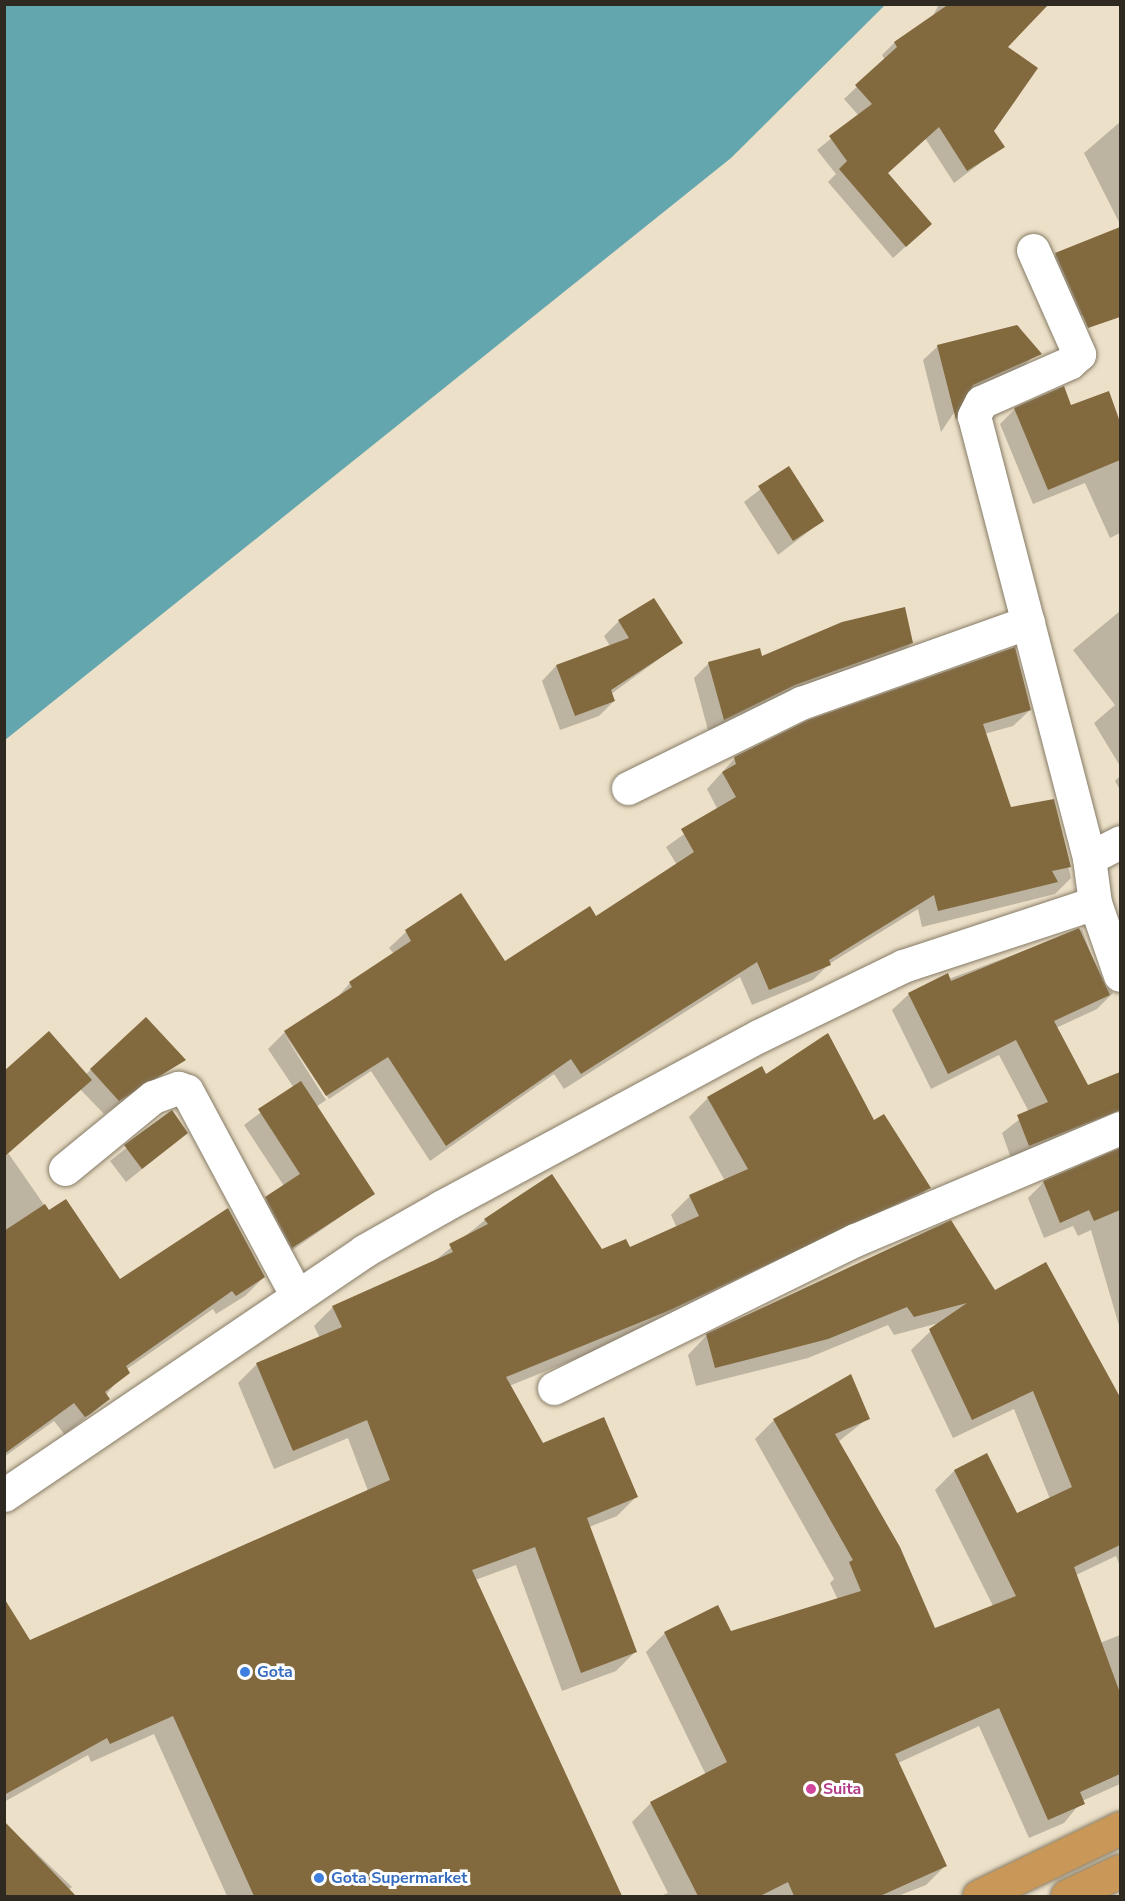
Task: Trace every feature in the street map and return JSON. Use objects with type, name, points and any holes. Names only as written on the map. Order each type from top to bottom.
[{"type":"highway","points":[[979,1896],[1120,1828]]},
{"type":"highway","points":[[1067,1896],[1120,1871]]},
{"type":"street","points":[[1033,250],[1079,354],[1069,363],[981,402],[974,416],[1089,858],[1095,903],[1120,975]]},
{"type":"street","points":[[628,788],[801,703],[1028,622]]},
{"type":"street","points":[[1089,858],[1120,842]]},
{"type":"street","points":[[4,1495],[297,1296],[441,1208],[836,998],[962,944],[1095,903]]},
{"type":"street","points":[[65,1169],[153,1097],[178,1088],[187,1092],[297,1296]]},
{"type":"street","points":[[554,1388],[855,1240],[1120,1128]]},
{"type":"water","points":[[5,4],[885,5],[731,158],[5,740]]},
{"type":"building","points":[[949,4],[1049,4],[1008,47],[1038,68],[994,131],[1005,147],[967,171],[939,127],[888,173],[932,224],[906,247],[839,169],[847,161],[829,136],[872,104],[855,85],[897,47],[894,42]]},
{"type":"building","points":[[1120,227],[1120,317],[1088,328],[1055,253]]},
{"type":"building","points":[[1017,325],[1042,354],[973,385],[956,420],[937,345]]},
{"type":"building","points":[[1064,386],[1071,405],[1109,391],[1120,422],[1120,460],[1048,490],[1014,408]]},
{"type":"building","points":[[789,466],[824,521],[793,541],[758,486]]},
{"type":"building","points":[[654,598],[683,643],[611,690],[615,701],[575,716],[556,665],[629,638],[618,620]]},
{"type":"building","points":[[905,607],[913,643],[795,685],[724,720],[708,662],[760,648],[762,656],[842,622]]},
{"type":"building","points":[[1015,647],[1031,710],[983,724],[1011,807],[1054,799],[1071,867],[1052,871],[1058,882],[938,911],[934,895],[829,960],[831,965],[769,990],[757,962],[581,1074],[571,1059],[446,1146],[388,1057],[326,1096],[284,1031],[352,987],[349,982],[411,941],[405,930],[461,893],[505,961],[590,906],[596,916],[694,852],[681,829],[736,797],[722,772],[736,764],[734,757],[808,720]]},
{"type":"building","points":[[1079,928],[1110,995],[1054,1021],[1088,1085],[1120,1072],[1120,1110],[1029,1146],[1017,1115],[1048,1102],[1016,1040],[948,1074],[908,993],[948,973],[951,981]]},
{"type":"building","points":[[146,1017],[186,1060],[119,1101],[90,1069]]},
{"type":"building","points":[[49,1031],[92,1080],[4,1157],[4,1071]]},
{"type":"building","points":[[828,1033],[874,1120],[884,1114],[931,1188],[668,1311],[506,1377],[543,1443],[604,1417],[638,1497],[587,1518],[637,1652],[581,1673],[535,1547],[472,1570],[622,1896],[254,1896],[173,1716],[110,1744],[107,1738],[4,1795],[4,1598],[30,1640],[390,1480],[367,1420],[293,1451],[256,1363],[342,1327],[332,1306],[453,1252],[449,1244],[488,1224],[484,1219],[552,1174],[602,1249],[626,1239],[630,1247],[699,1216],[689,1195],[748,1169],[707,1097],[762,1066],[766,1074]]},
{"type":"building","points":[[301,1081],[375,1194],[292,1248],[265,1197],[300,1174],[258,1109]]},
{"type":"building","points":[[172,1110],[188,1133],[142,1169],[124,1145]]},
{"type":"building","points":[[1120,1148],[1120,1210],[1094,1221],[1089,1210],[1060,1223],[1043,1181]]},
{"type":"building","points":[[66,1199],[120,1279],[228,1208],[265,1277],[236,1296],[232,1291],[126,1366],[130,1373],[105,1392],[110,1399],[89,1415],[85,1417],[74,1403],[4,1454],[4,1231],[45,1204],[49,1210]]},
{"type":"building","points":[[951,1220],[995,1290],[1046,1262],[1120,1397],[1120,1545],[1074,1567],[1120,1693],[1120,1774],[1080,1792],[1085,1804],[1048,1820],[999,1708],[895,1754],[947,1866],[880,1896],[794,1896],[788,1882],[760,1896],[698,1896],[650,1802],[727,1762],[664,1632],[718,1605],[731,1631],[861,1591],[849,1562],[853,1560],[773,1419],[851,1374],[870,1419],[835,1434],[900,1547],[935,1628],[1016,1596],[954,1470],[987,1453],[1017,1513],[1072,1487],[1033,1391],[972,1420],[929,1329],[967,1303],[914,1317],[907,1307],[828,1339],[715,1368],[706,1334]]},
{"type":"building","points":[[4,1821],[76,1896],[4,1896]]},
{"type":"place","name":"Gota","points":[[245,1672]]},
{"type":"place","name":"Suita","points":[[811,1789]]},
{"type":"place","name":"Gota Supermarket","points":[[319,1878]]}]
